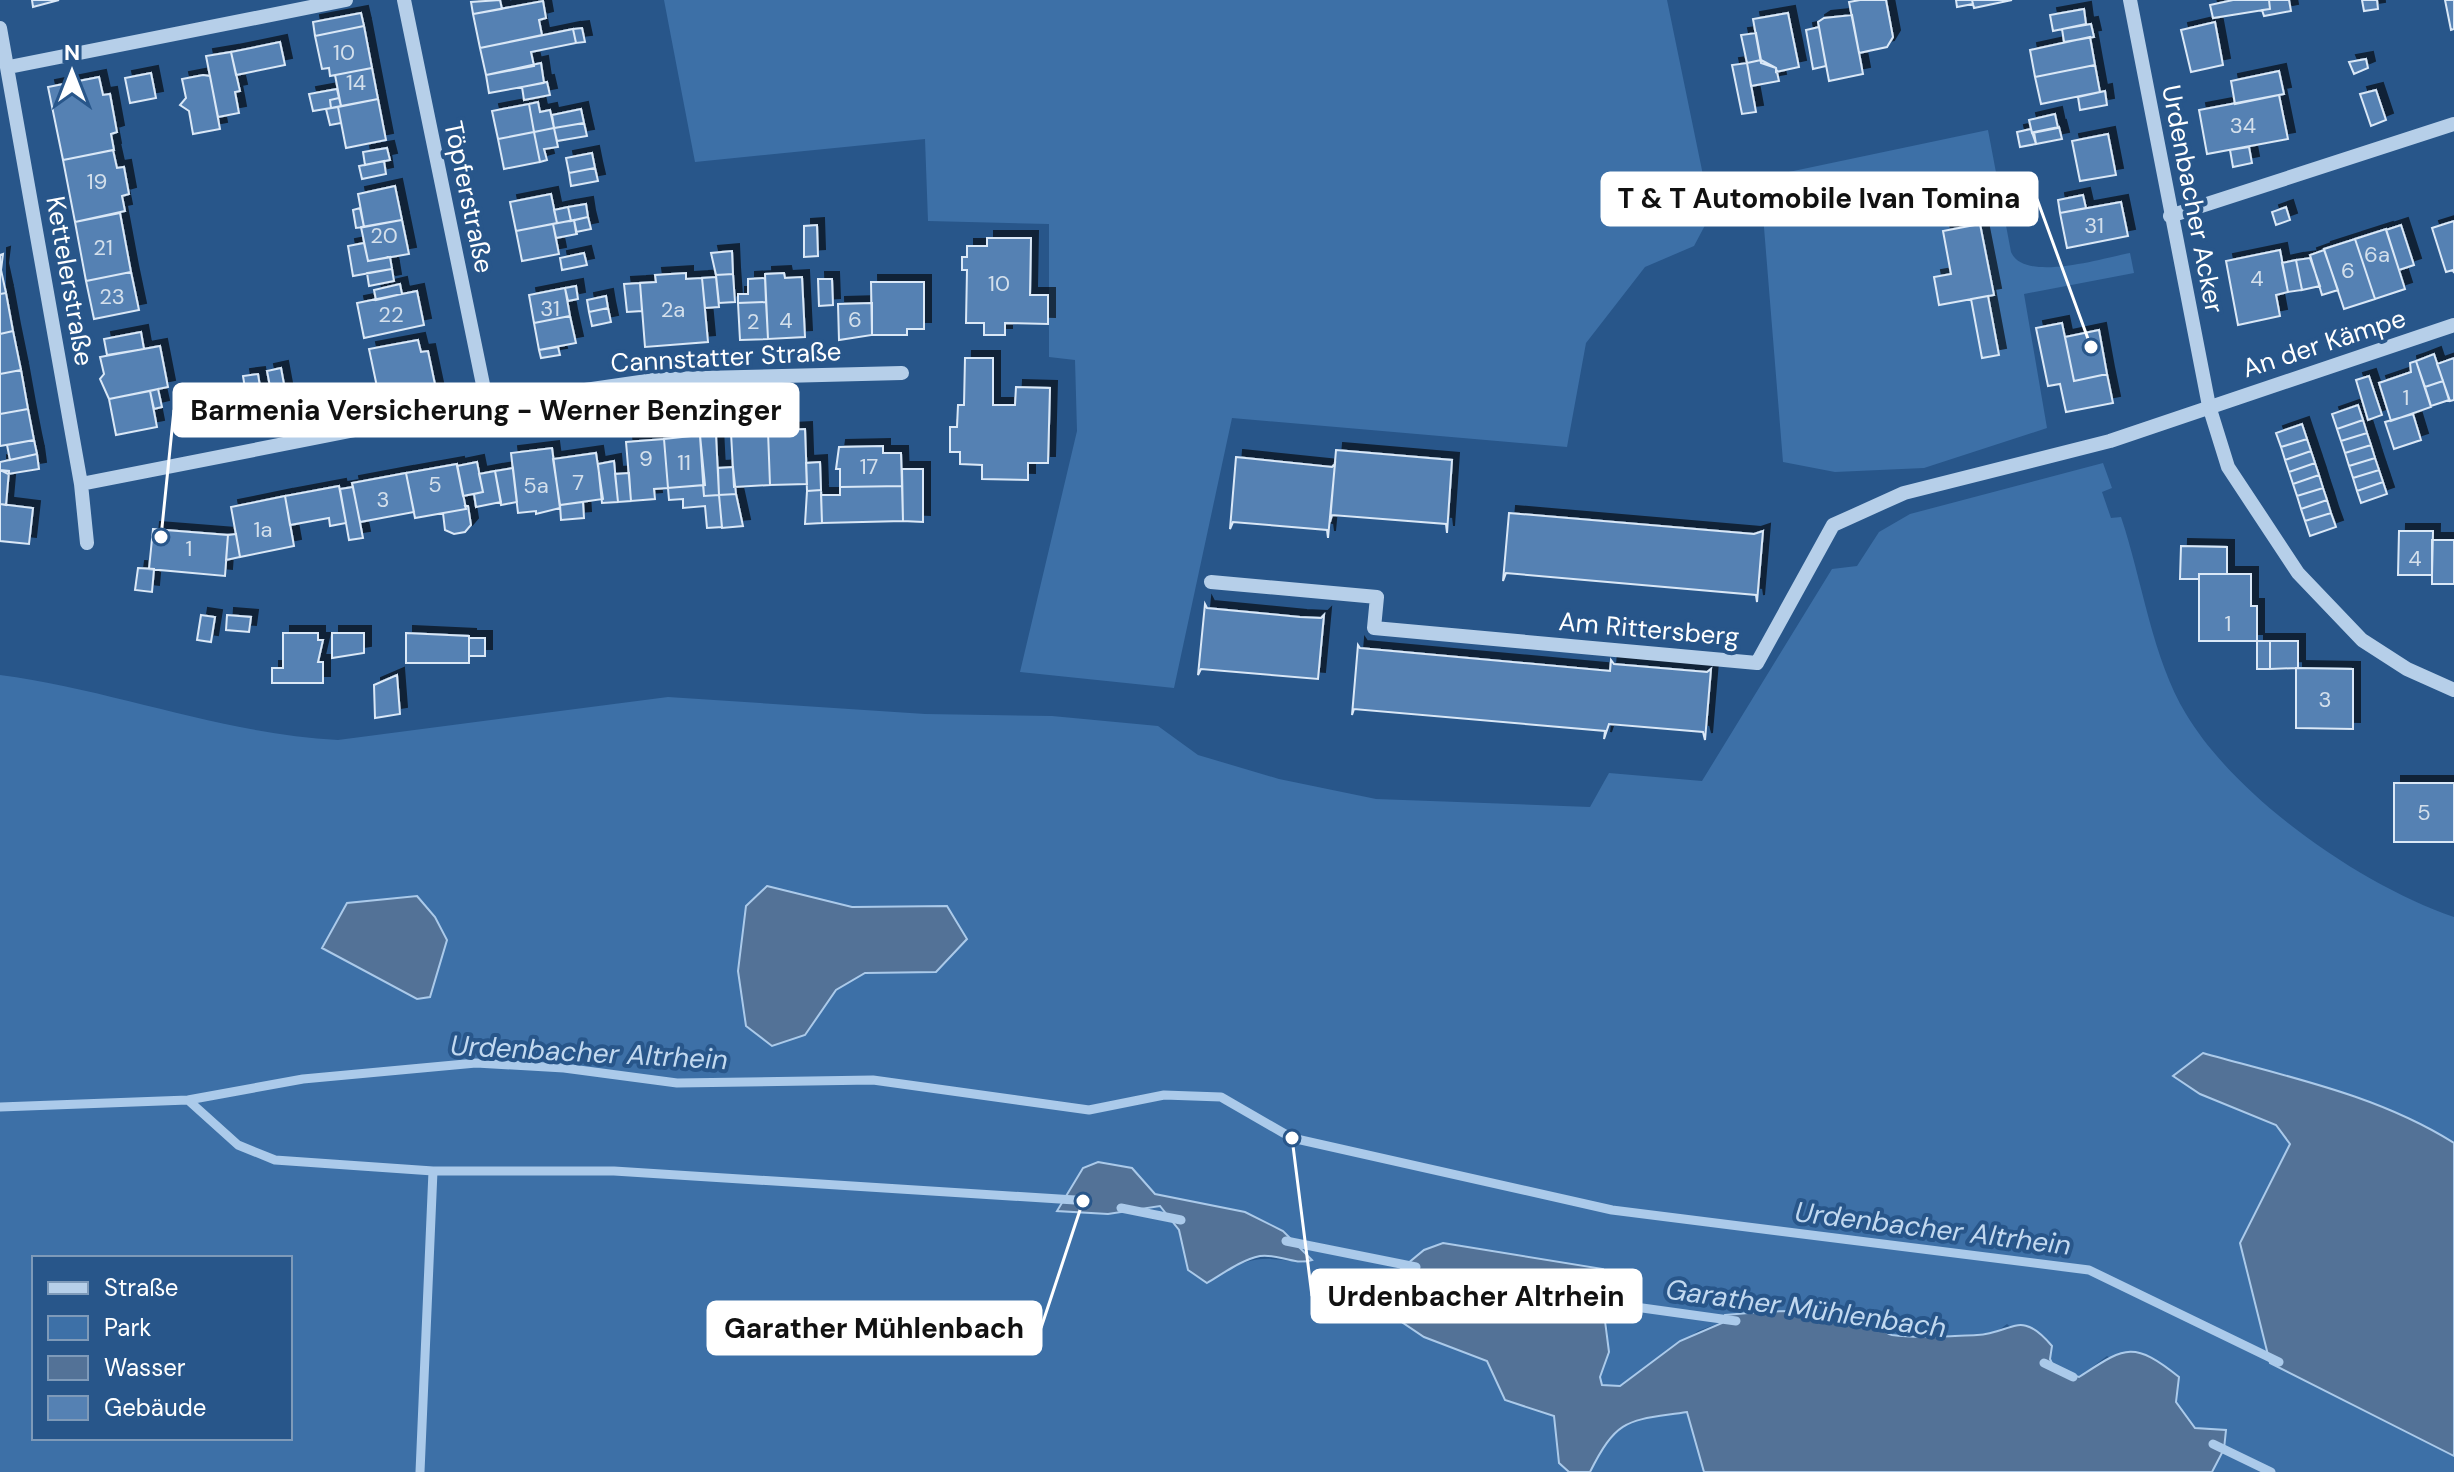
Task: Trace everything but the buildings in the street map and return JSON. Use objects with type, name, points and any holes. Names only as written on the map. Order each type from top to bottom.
[{"type":"street","points":[[9,67],[346,0]]},
{"type":"street","name":"Töpferstraße","points":[[404,0],[487,404]]},
{"type":"street","name":"Urdenbacher Acker","points":[[2130,0],[2209,406],[2228,467],[2298,573],[2362,640],[2407,669],[2454,690]]},
{"type":"street","name":"Kettelerstraße","points":[[0,28],[81,484],[87,543]]},
{"type":"street","points":[[2170,216],[2454,124]]},
{"type":"street","name":"An der Kämpe","points":[[2209,406],[2454,325]]},
{"type":"street","name":"Cannstatter Straße","points":[[81,484],[487,404],[661,379],[902,373]]},
{"type":"street","name":"Am Rittersberg","points":[[1211,582],[1377,597],[1374,628],[1757,663],[1833,525],[1904,493],[2110,441],[2209,406]]},
{"type":"green space","points":[[664,0],[1667,0],[1711,214],[1694,246],[1645,267],[1586,343],[1567,447],[1232,418],[1174,688],[1020,672],[1077,431],[1075,360],[1049,357],[1049,224],[928,221],[925,139],[695,162]]},
{"type":"green space","points":[[1988,130],[2011,252],[2019,261],[2031,266],[2065,266],[2130,253],[2134,273],[2024,294],[2047,428],[1924,468],[1835,472],[1783,462],[1760,178]]},
{"type":"green space","points":[[2103,463],[2112,488],[2102,492],[2111,518],[2121,517],[2164,668],[2186,714],[2208,746],[2236,777],[2304,835],[2380,884],[2454,917],[2454,1143],[2425,1126],[2364,1100],[2203,1053],[2173,1076],[2200,1094],[2276,1125],[2290,1144],[2240,1243],[2351,1405],[2454,1456],[2454,1472],[2212,1472],[2224,1449],[2195,1428],[2176,1402],[2107,1356],[2079,1377],[2055,1370],[2050,1359],[2007,1324],[1995,1333],[1916,1337],[1887,1334],[1871,1321],[1846,1315],[1763,1311],[1726,1315],[1722,1322],[1698,1331],[1619,1386],[1602,1385],[1600,1377],[1609,1352],[1603,1269],[1443,1243],[1424,1337],[1487,1361],[1505,1400],[1554,1416],[1559,1463],[1569,1472],[0,1472],[0,675],[85,691],[210,721],[338,740],[668,697],[925,714],[1052,716],[1158,726],[1198,755],[1279,779],[1376,799],[1590,807],[1609,773],[1702,781],[1832,569],[1857,566],[1879,532],[1910,514]],"holes":[[[767,887],[852,907],[947,906],[936,972],[865,973],[836,990]],[[416,896],[435,917],[322,948],[347,903]],[[1083,1168],[1132,1168],[1155,1194],[1245,1212],[1304,1263],[1253,1260],[1207,1283],[1188,1270],[1179,1230],[1160,1206],[1108,1214],[1058,1210]]]},
{"type":"green space","points":[[1688,1412],[1704,1472],[1590,1472],[1609,1440],[1628,1424]]},
{"type":"water","points":[[767,886],[852,907],[947,906],[967,939],[936,972],[865,973],[836,990],[805,1035],[772,1046],[746,1026],[738,971],[746,906]]},
{"type":"water","points":[[417,896],[435,917],[447,940],[430,997],[417,999],[322,948],[347,903]]},
{"type":"water","points":[[2203,1053],[2364,1100],[2425,1126],[2454,1143],[2454,1456],[2270,1363],[2240,1243],[2290,1144],[2276,1125],[2200,1094],[2173,1076]]},
{"type":"water","points":[[1098,1162],[1132,1168],[1155,1194],[1245,1212],[1283,1231],[1312,1260],[1260,1256],[1239,1264],[1207,1283],[1188,1270],[1179,1230],[1160,1206],[1108,1214],[1057,1211],[1083,1168]]},
{"type":"water","points":[[1443,1243],[1603,1269],[1607,1291],[1603,1305],[1609,1352],[1600,1377],[1602,1385],[1620,1386],[1680,1341],[1722,1323],[1725,1315],[1818,1311],[1848,1315],[1866,1320],[1886,1333],[1913,1337],[1977,1335],[2024,1325],[2052,1346],[2050,1359],[2055,1370],[2079,1377],[2107,1359],[2128,1352],[2150,1357],[2163,1365],[2179,1377],[2176,1402],[2195,1428],[2226,1430],[2224,1449],[2212,1472],[1704,1472],[1687,1412],[1627,1424],[1609,1440],[1590,1472],[1569,1472],[1559,1463],[1554,1416],[1505,1400],[1487,1361],[1424,1337],[1381,1308],[1384,1283],[1424,1250]]},
{"type":"waterway","name":"Urdenbacher Altrhein","points":[[0,1107],[188,1100],[303,1079],[476,1063],[564,1068],[677,1083],[873,1080],[1089,1110],[1164,1095],[1221,1097],[1292,1138],[1612,1210],[2089,1270],[2279,1362]]},
{"type":"waterway","name":"Garather Mühlenbach","points":[[188,1100],[238,1145],[275,1160],[433,1171],[614,1171],[1075,1200]]},
{"type":"waterway","points":[[420,1472],[433,1171]]},
{"type":"waterway","name":"Garather Mühlenbach","points":[[1121,1208],[1181,1220]]},
{"type":"waterway","name":"Garather Mühlenbach","points":[[1286,1241],[1416,1267]]},
{"type":"waterway","name":"Garather Mühlenbach","points":[[1592,1301],[1736,1321]]},
{"type":"waterway","name":"Garather Mühlenbach","points":[[2044,1363],[2073,1377]]},
{"type":"waterway","name":"Garather Mühlenbach","points":[[2213,1444],[2271,1472]]},
{"type":"place","name":"T & T Automobile Ivan Tomina","points":[[2091,347]]},
{"type":"place","name":"Barmenia Versicherung - Werner Benzinger","points":[[161,537]]},
{"type":"place","name":"Urdenbacher Altrhein","points":[[1292,1138]]},
{"type":"place","name":"Garather Mühlenbach","points":[[1083,1201]]}]
